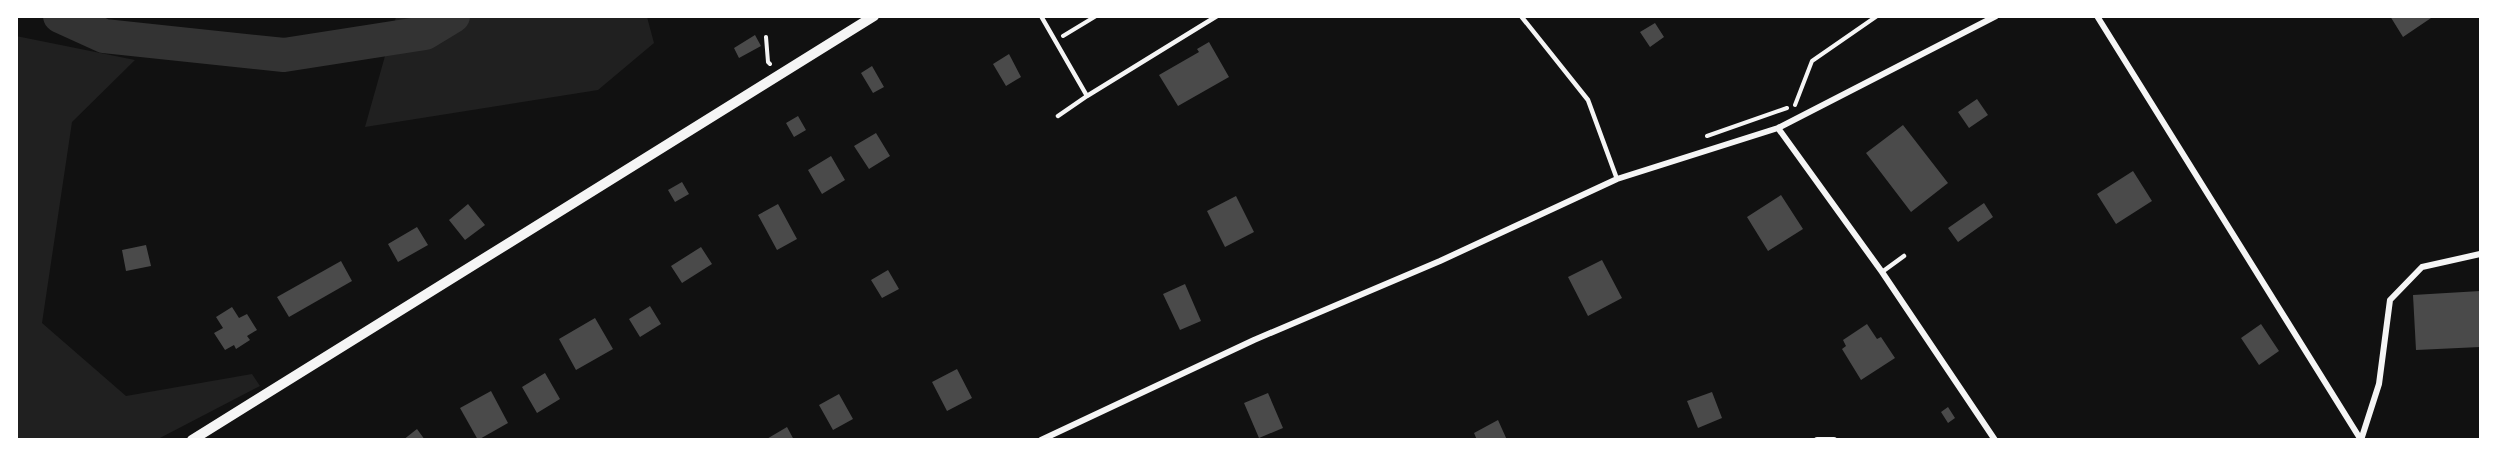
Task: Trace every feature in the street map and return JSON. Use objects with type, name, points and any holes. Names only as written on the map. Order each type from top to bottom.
[{"type":"street","points":[[192,440],[874,16]]},
{"type":"street","points":[[1041,440],[1254,340],[1440,261],[1617,179],[1778,128],[1996,16]]},
{"type":"street","points":[[2097,16],[2361,440]]},
{"type":"street","points":[[1778,128],[1882,272],[1995,440]]},
{"type":"street","points":[[2361,440],[2379,384],[2390,300],[2422,267],[2481,254]]},
{"type":"street","points":[[1817,440],[1834,440]]},
{"type":"lane","points":[[1041,16],[1087,96]]},
{"type":"lane","points":[[1058,116],[1217,16]]},
{"type":"lane","points":[[1521,16],[1588,100],[1617,179]]},
{"type":"lane","points":[[1882,272],[1904,256]]},
{"type":"path","points":[[1055,40],[1096,16]]},
{"type":"path","points":[[1698,138],[1795,105],[1812,61],[1876,16]]},
{"type":"path","points":[[765,37],[768,62],[782,75]]},
{"type":"shaded area","points":[[396,17],[647,17],[654,43],[598,90],[365,127]]},
{"type":"shaded area","points":[[16,36],[135,60],[72,122],[42,323],[126,396],[252,374],[260,386],[158,439],[17,439]]},
{"type":"building","points":[[2390,16],[2434,16],[2403,37]]},
{"type":"building","points":[[1655,23],[1664,37],[1650,47],[1640,32]]},
{"type":"building","points":[[755,35],[761,46],[739,58],[734,48]]},
{"type":"building","points":[[1209,42],[1229,77],[1178,106],[1159,75],[1199,52],[1197,49]]},
{"type":"building","points":[[1009,54],[1021,77],[1006,86],[993,64]]},
{"type":"building","points":[[872,66],[884,87],[873,93],[861,73]]},
{"type":"building","points":[[1977,99],[1988,115],[1969,128],[1958,112]]},
{"type":"building","points":[[798,116],[806,130],[794,137],[786,123]]},
{"type":"building","points":[[1903,125],[1948,183],[1911,212],[1866,153]]},
{"type":"building","points":[[876,133],[890,156],[869,169],[854,146]]},
{"type":"building","points":[[831,156],[845,180],[822,194],[808,170]]},
{"type":"building","points":[[2133,171],[2152,201],[2116,224],[2097,194]]},
{"type":"building","points":[[682,182],[689,194],[675,202],[668,190]]},
{"type":"building","points":[[1781,195],[1803,229],[1768,251],[1747,217]]},
{"type":"building","points":[[1236,196],[1254,232],[1225,247],[1207,211]]},
{"type":"building","points":[[1984,203],[1993,217],[1958,242],[1948,228]]},
{"type":"building","points":[[468,204],[485,225],[465,240],[449,220]]},
{"type":"building","points":[[778,204],[797,239],[777,250],[758,215]]},
{"type":"building","points":[[417,227],[428,245],[398,262],[388,244]]},
{"type":"building","points":[[146,245],[151,266],[126,271],[122,250]]},
{"type":"building","points":[[701,247],[712,264],[682,283],[671,266]]},
{"type":"building","points":[[1602,260],[1622,298],[1588,316],[1568,277]]},
{"type":"building","points":[[341,261],[352,281],[289,317],[277,297]]},
{"type":"building","points":[[888,270],[899,289],[882,298],[871,280]]},
{"type":"building","points":[[1185,284],[1201,321],[1180,330],[1163,294]]},
{"type":"building","points":[[2480,291],[2480,347],[2416,350],[2413,295]]},
{"type":"building","points":[[650,306],[661,324],[640,337],[629,319]]},
{"type":"building","points":[[232,307],[239,318],[247,314],[257,330],[247,336],[250,340],[236,349],[234,345],[225,350],[214,333],[223,328],[216,317]]},
{"type":"building","points":[[595,318],[613,349],[576,370],[559,339]]},
{"type":"building","points":[[1867,324],[1877,339],[1881,337],[1895,358],[1861,380],[1842,349],[1846,346],[1843,340]]},
{"type":"building","points":[[2261,324],[2279,351],[2259,365],[2241,338]]},
{"type":"building","points":[[957,369],[972,398],[947,411],[932,382]]},
{"type":"building","points":[[545,373],[560,399],[537,413],[522,387]]},
{"type":"building","points":[[491,391],[508,423],[478,440],[460,408]]},
{"type":"building","points":[[1712,392],[1722,418],[1698,428],[1687,401]]},
{"type":"building","points":[[1268,393],[1283,428],[1259,438],[1244,403]]},
{"type":"building","points":[[839,394],[853,419],[833,430],[819,405]]},
{"type":"building","points":[[1948,407],[1955,418],[1948,423],[1941,412]]},
{"type":"building","points":[[1498,420],[1507,440],[1477,440],[1474,433]]},
{"type":"building","points":[[787,427],[794,440],[765,440]]},
{"type":"building","points":[[417,429],[425,440],[403,440]]},
{"type":"waterway","points":[[60,16],[104,36],[284,55],[425,33],[453,16]]}]
